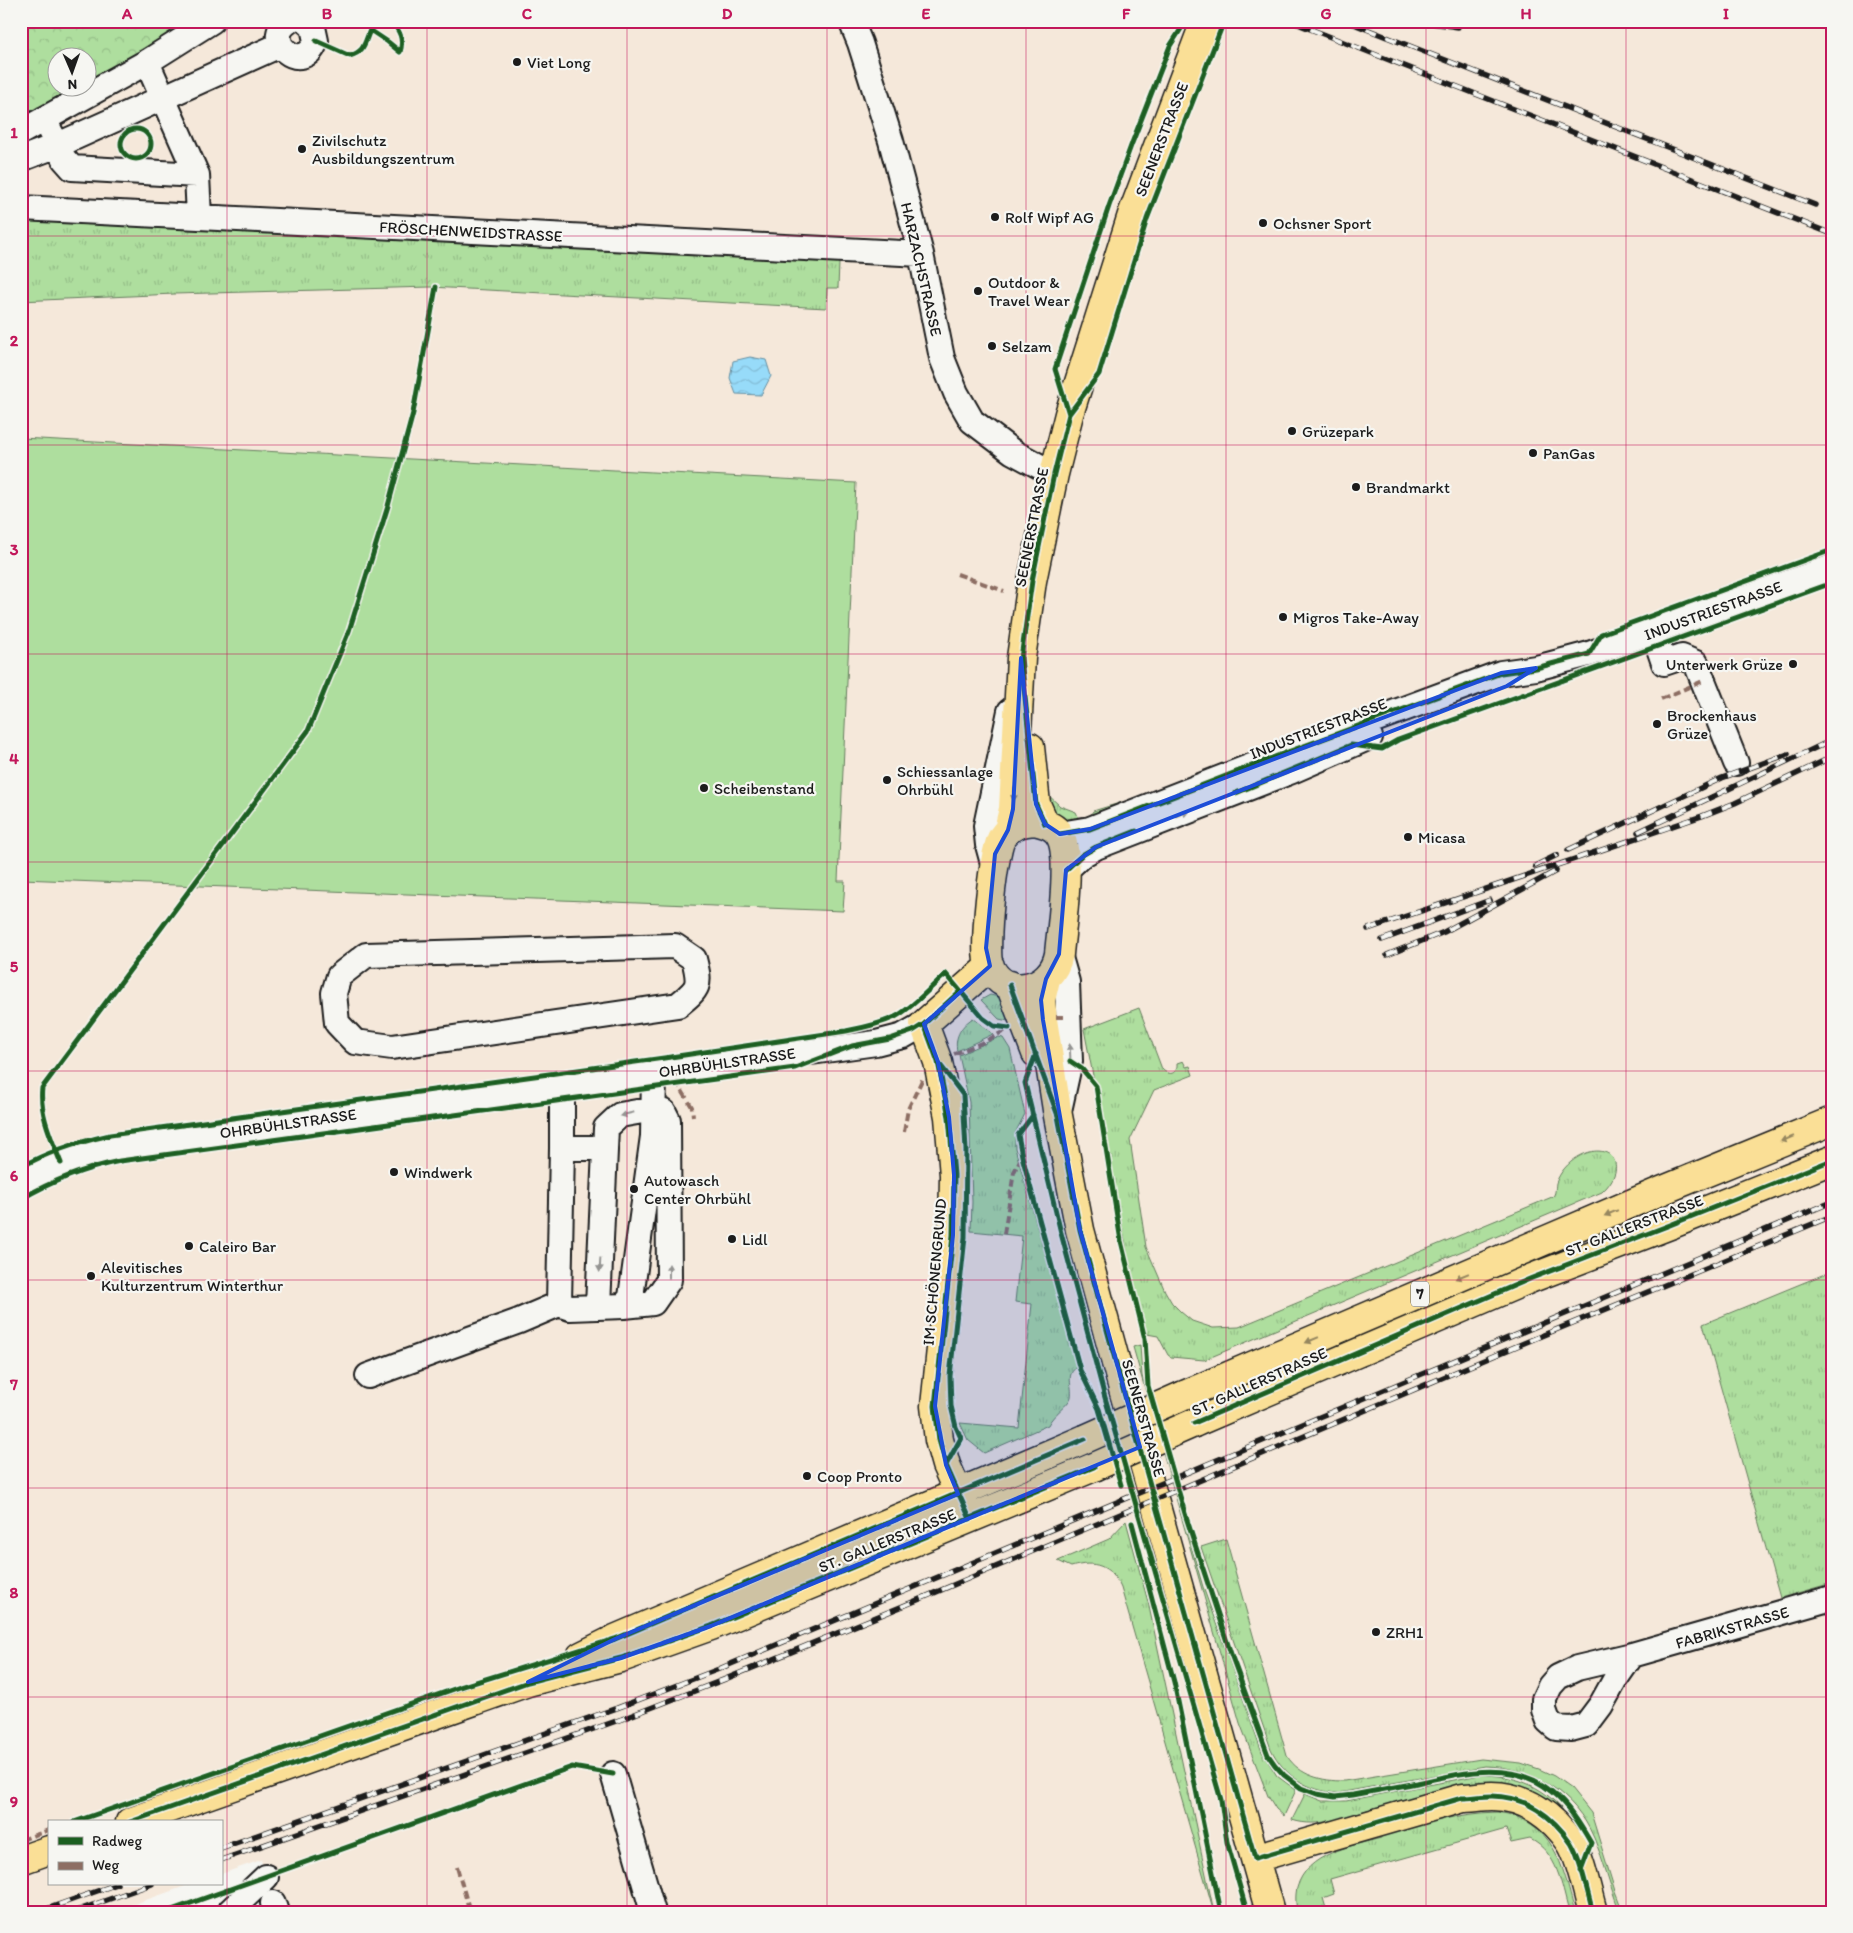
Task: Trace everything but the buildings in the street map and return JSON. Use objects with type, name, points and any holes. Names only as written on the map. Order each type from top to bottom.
[{"type":"main road","name":"SEENERSTRASSE","points":[[1058,1116],[1010,985],[995,974],[990,966],[986,948],[998,845],[1008,830],[1013,809],[1021,658],[1032,581],[1054,474],[1069,414],[1132,216],[1203,27]]},
{"type":"main road","name":"SEENERSTRASSE","points":[[1021,658],[1036,804],[1066,852],[1059,954],[1057,964],[1046,979],[1041,1000],[1058,1116],[1080,1230],[1122,1389],[1270,1912]]},
{"type":"main road","points":[[1008,830],[1026,822],[1035,821],[1052,829]]},
{"type":"main road","name":"OHRBÜHLSTRASSE","points":[[924,1024],[990,966]]},
{"type":"main road","points":[[1010,985],[1029,987],[1046,979]]},
{"type":"main road","name":"IM SCHÖNENGRUND","points":[[924,1024],[938,1062],[949,1117],[954,1175],[953,1235],[935,1406],[946,1465],[970,1519]]},
{"type":"main road","name":"ST. GALLERSTRASSE","points":[[528,1682],[615,1639],[958,1494],[1656,1193],[1832,1121]]},
{"type":"main road","name":"ST. GALLERSTRASSE","points":[[136,1820],[528,1682],[621,1658],[711,1626],[1094,1467],[1532,1278],[1832,1160]]},
{"type":"main road","points":[[1255,1858],[1462,1798],[1494,1796],[1523,1801],[1542,1811],[1554,1822],[1572,1844],[1593,1912]]},
{"type":"main road","points":[[21,1860],[48,1850]]},
{"type":"street","points":[[21,132],[147,62],[212,21]]},
{"type":"street","name":"HARZACHSTRASSE","points":[[851,21],[878,98],[921,254],[942,358],[956,393],[972,421],[1013,452],[1054,474]]},
{"type":"street","points":[[292,22],[313,27],[316,37],[314,47],[305,55],[293,56],[288,54],[280,45],[279,33],[292,22]]},
{"type":"street","points":[[21,159],[58,145],[280,45]]},
{"type":"street","points":[[147,62],[197,175],[199,217]]},
{"type":"street","points":[[44,119],[66,162],[72,168],[197,175]]},
{"type":"street","name":"FRÖSCHENWEIDSTRASSE","points":[[21,208],[921,254]]},
{"type":"street","name":"INDUSTRIESTRASSE","points":[[1052,829],[1090,829],[1285,753],[1501,673],[1536,668],[1589,654],[1832,568]]},
{"type":"street","points":[[1653,631],[1664,663],[1682,657],[1696,663],[1736,763]]},
{"type":"street","name":"SEENERSTRASSE","points":[[994,867],[988,845],[986,826],[1021,658]]},
{"type":"street","name":"INDUSTRIESTRASSE","points":[[1066,870],[1082,855],[1096,847],[1292,771],[1374,736],[1507,686],[1536,668]]},
{"type":"street","points":[[675,946],[694,959],[699,979],[694,992],[678,1005],[392,1047],[355,1042],[337,1023],[334,993],[340,976],[366,955],[675,946]]},
{"type":"street","name":"SEENERSTRASSE","points":[[1058,1116],[1070,1061],[1067,982],[1059,954]]},
{"type":"street","name":"OHRBÜHLSTRASSE","points":[[21,1182],[61,1163],[113,1148],[654,1072],[876,1043],[902,1036],[924,1024]]},
{"type":"street","points":[[631,1305],[653,1136],[654,1072]]},
{"type":"street","points":[[559,1304],[562,1148],[562,1100],[560,1086]]},
{"type":"street","points":[[368,1376],[519,1321],[559,1304],[570,1308],[652,1303],[669,1280],[668,1120],[664,1112],[654,1108],[620,1114],[606,1128],[598,1306]]},
{"type":"street","points":[[562,1148],[605,1148]]},
{"type":"street","name":"FABRIKSTRASSE","points":[[1632,1655],[1832,1598]]},
{"type":"street","points":[[613,1774],[653,1912]]},
{"type":"street","points":[[234,1910],[266,1877]]},
{"type":"highlighted area","points":[[1021,658],[1036,804],[1045,824],[1060,834],[1090,829],[1501,673],[1536,668],[1507,686],[1096,847],[1066,870],[1059,954],[1046,979],[1041,1000],[1043,1020],[1080,1230],[1140,1447],[711,1626],[621,1658],[528,1682],[615,1639],[958,1494],[946,1465],[935,1406],[953,1235],[954,1175],[949,1117],[938,1062],[924,1024],[990,966],[986,948],[995,854],[1008,830],[1013,809]]},
{"type":"shaded area","points":[[196,21],[1832,21],[1832,1912],[276,1912],[261,1860],[222,1874],[222,1820],[48,1820],[48,1886],[185,1886],[112,1912],[21,1912],[21,126],[68,98],[98,98],[98,80]]},
{"type":"green space","points":[[21,21],[196,21],[129,65],[98,83],[98,48],[48,48],[48,98],[71,98],[21,126]]},
{"type":"green space","points":[[21,208],[824,249],[839,263],[838,288],[827,288],[826,308],[430,287],[174,294],[21,301]]},
{"type":"green space","points":[[21,438],[856,483],[838,881],[845,881],[843,911],[21,879]]},
{"type":"green space","points":[[1045,792],[1060,806],[1076,812],[1081,823],[1066,821],[1057,815]]},
{"type":"green space","points":[[1139,798],[1093,820],[1091,814],[1093,811]]},
{"type":"green space","points":[[990,995],[1003,998],[1013,1022],[999,1019],[981,1000]]},
{"type":"green space","points":[[1139,1008],[1162,1069],[1167,1073],[1172,1073],[1176,1070],[1177,1063],[1183,1061],[1186,1067],[1190,1066],[1193,1075],[1154,1090],[1130,1140],[1146,1247],[1172,1303],[1192,1321],[1213,1328],[1239,1327],[1552,1197],[1555,1193],[1556,1183],[1565,1168],[1578,1157],[1589,1152],[1599,1151],[1607,1153],[1615,1164],[1615,1173],[1611,1182],[1602,1192],[1204,1360],[1171,1357],[1158,1336],[1147,1334],[1128,1256],[1084,1029]]},
{"type":"green space","points":[[973,1018],[993,1034],[957,1051],[958,1036],[965,1024]]},
{"type":"green space","points":[[999,1037],[1003,1038],[1010,1049],[1025,1114],[1015,1133],[1015,1148],[1077,1367],[1073,1370],[1070,1377],[1070,1400],[1053,1417],[1048,1425],[984,1453],[968,1440],[960,1423],[1019,1428],[1032,1304],[1015,1302],[1022,1236],[971,1231],[969,1102],[959,1055]]},
{"type":"green space","points":[[1832,1271],[1832,1583],[1780,1598],[1703,1324]]},
{"type":"green space","points":[[1140,1345],[1142,1376],[1203,1587],[1262,1752],[1277,1776],[1296,1790],[1284,1816],[1276,1809],[1268,1796],[1240,1723],[1133,1347]]},
{"type":"green space","points":[[1126,1521],[1148,1602],[1214,1912],[1121,1588],[1112,1574],[1101,1566],[1087,1564],[1071,1567],[1058,1561],[1109,1539]]},
{"type":"green space","points":[[1226,1539],[1287,1756],[1292,1763],[1312,1776],[1344,1781],[1481,1759],[1521,1763],[1539,1769],[1554,1776],[1571,1788],[1591,1813],[1623,1912],[1619,1910],[1598,1847],[1586,1822],[1564,1796],[1536,1777],[1520,1771],[1485,1766],[1338,1793],[1317,1789],[1290,1774],[1276,1759],[1271,1749],[1201,1547]]},
{"type":"green space","points":[[1480,1775],[1504,1777],[1525,1783],[1545,1794],[1563,1810],[1543,1796],[1524,1787],[1489,1783],[1374,1811],[1373,1808],[1343,1818],[1323,1822],[1312,1823],[1292,1820],[1305,1794],[1322,1801],[1346,1801]]},
{"type":"green space","points":[[1497,1812],[1516,1817],[1531,1824],[1543,1834],[1560,1861],[1575,1912],[1569,1912],[1561,1880],[1547,1852],[1530,1839],[1511,1843],[1506,1829],[1330,1879],[1334,1894],[1323,1898],[1327,1912],[1297,1912],[1296,1891],[1302,1876],[1320,1859],[1331,1853],[1381,1838],[1381,1835],[1424,1824],[1453,1817]]},
{"type":"water","points":[[750,357],[766,360],[771,376],[761,395],[736,394],[730,378],[733,361]]},
{"type":"railway","points":[[1290,21],[1832,234]]},
{"type":"railway","points":[[1346,21],[1815,205]]},
{"type":"railway","points":[[1418,21],[1458,27]]},
{"type":"railway","points":[[1638,832],[1832,740]]},
{"type":"railway","points":[[1568,850],[1722,778],[1788,754]]},
{"type":"railway","points":[[1368,929],[1702,816],[1735,803],[1832,757]]},
{"type":"railway","points":[[1535,866],[1557,855]]},
{"type":"railway","points":[[1387,955],[1444,932],[1556,871]]},
{"type":"railway","points":[[1382,940],[1490,900]]},
{"type":"railway","points":[[222,1848],[617,1708],[719,1669],[1832,1202]]},
{"type":"railway","points":[[222,1860],[622,1719],[723,1680],[920,1599],[1524,1343],[1832,1216]]},
{"type":"railway","points":[[38,1912],[111,1886]]},
{"type":"railway","points":[[73,1912],[146,1886]]},
{"type":"marked path","points":[[957,574],[1004,591]]},
{"type":"marked path","points":[[1661,699],[1703,681]]},
{"type":"marked path","points":[[1056,1017],[1068,1017]]},
{"type":"marked path","points":[[954,1054],[984,1042],[1008,1029]]},
{"type":"marked path","points":[[674,1069],[678,1084],[692,1107],[693,1116]]},
{"type":"marked path","points":[[904,1132],[908,1109],[923,1078]]},
{"type":"marked path","points":[[1004,1234],[1014,1172],[1022,1156]]},
{"type":"marked path","points":[[21,1840],[48,1830]]},
{"type":"marked path","points":[[457,1867],[470,1912]]},
{"type":"cycle path","points":[[316,41],[350,56],[359,52],[370,30],[400,52],[402,43],[400,35],[391,21]]},
{"type":"cycle path","points":[[1069,414],[1055,369],[1132,143],[1170,46],[1186,21]]},
{"type":"cycle path","points":[[1045,824],[1036,804],[1021,658],[1032,581],[1054,474],[1069,414],[1099,374],[1147,219],[1224,21]]},
{"type":"cycle path","points":[[136,129],[147,133],[151,144],[147,155],[136,159],[125,155],[121,144],[125,133],[136,129]]},
{"type":"cycle path","points":[[61,1163],[44,1117],[42,1088],[308,731],[349,631],[388,506],[413,413],[436,287]]},
{"type":"cycle path","points":[[1060,834],[1090,829],[1285,753],[1501,673],[1536,668],[1589,654],[1601,634],[1832,550]]},
{"type":"cycle path","points":[[1236,793],[1351,745],[1382,749],[1398,740],[1832,583]]},
{"type":"cycle path","points":[[1066,870],[1082,855],[1096,847],[1136,831]]},
{"type":"cycle path","points":[[21,1167],[42,1156],[64,1148],[110,1135],[858,1029],[883,1022],[902,1013],[946,974],[983,1018],[994,1026],[1009,1028]]},
{"type":"cycle path","points":[[1010,985],[1058,1116],[1080,1230],[1255,1858],[1462,1798],[1504,1797],[1537,1809],[1564,1833],[1578,1858],[1593,1912]]},
{"type":"cycle path","points":[[21,1199],[69,1176],[94,1167],[120,1161],[795,1068],[852,1046],[890,1039],[913,1031],[924,1024],[960,991]]},
{"type":"cycle path","points":[[924,1024],[938,1062],[949,1117],[954,1175],[953,1235],[935,1406],[939,1440],[946,1465],[970,1519]]},
{"type":"cycle path","points":[[1036,1054],[1025,1083],[1061,1233],[1104,1394],[1221,1800],[1227,1842],[1247,1912]]},
{"type":"cycle path","points":[[1070,1061],[1082,1069],[1096,1086],[1121,1241],[1145,1339],[1148,1386],[1186,1517],[1232,1657],[1268,1755],[1284,1775],[1301,1788],[1317,1794],[1335,1797],[1469,1773],[1486,1771],[1521,1775],[1537,1782],[1558,1797],[1583,1829],[1591,1843],[1581,1870]]},
{"type":"cycle path","points":[[941,1066],[963,1095],[966,1150],[965,1237],[950,1376],[951,1406],[961,1438],[946,1465]]},
{"type":"cycle path","points":[[1033,1115],[1018,1135],[1022,1156],[1080,1370],[1099,1409],[1121,1485]]},
{"type":"cycle path","points":[[1194,1423],[1532,1278],[1832,1160]]},
{"type":"cycle path","points":[[80,1820],[460,1687],[615,1639],[1085,1439]]},
{"type":"cycle path","points":[[136,1820],[528,1682],[621,1658],[711,1626],[1094,1467]]},
{"type":"cycle path","points":[[1132,1523],[1174,1682],[1221,1912]]},
{"type":"cycle path","points":[[166,1912],[572,1767],[613,1774]]},
{"type":"place","name":"Viet Long","points":[[517,62]]},
{"type":"place","name":"Zivilschutz Ausbildungszentrum","points":[[302,149]]},
{"type":"place","name":"Rolf Wipf AG","points":[[995,217]]},
{"type":"place","name":"Ochsner Sport","points":[[1263,223]]},
{"type":"place","name":"Outdoor & Travel Wear","points":[[978,291]]},
{"type":"place","name":"Selzam","points":[[992,346]]},
{"type":"place","name":"Grüzepark","points":[[1292,431]]},
{"type":"place","name":"PanGas","points":[[1533,453]]},
{"type":"place","name":"Brandmarkt","points":[[1356,487]]},
{"type":"place","name":"Migros Take-Away","points":[[1283,617]]},
{"type":"place","name":"Unterwerk Grüze","points":[[1793,664]]},
{"type":"place","name":"Brockenhaus Grüze","points":[[1657,724]]},
{"type":"place","name":"Schiessanlage Ohrbühl","points":[[887,780]]},
{"type":"place","name":"Scheibenstand","points":[[704,788]]},
{"type":"place","name":"Micasa","points":[[1408,837]]},
{"type":"place","name":"Windwerk","points":[[394,1172]]},
{"type":"place","name":"Autowasch Center Ohrbühl","points":[[634,1189]]},
{"type":"place","name":"Lidl","points":[[732,1239]]},
{"type":"place","name":"Caleiro Bar","points":[[189,1246]]},
{"type":"place","name":"Alevitisches Kulturzentrum Winterthur","points":[[91,1276]]},
{"type":"place","name":"Coop Pronto","points":[[807,1476]]},
{"type":"place","name":"ZRH1","points":[[1376,1632]]}]
